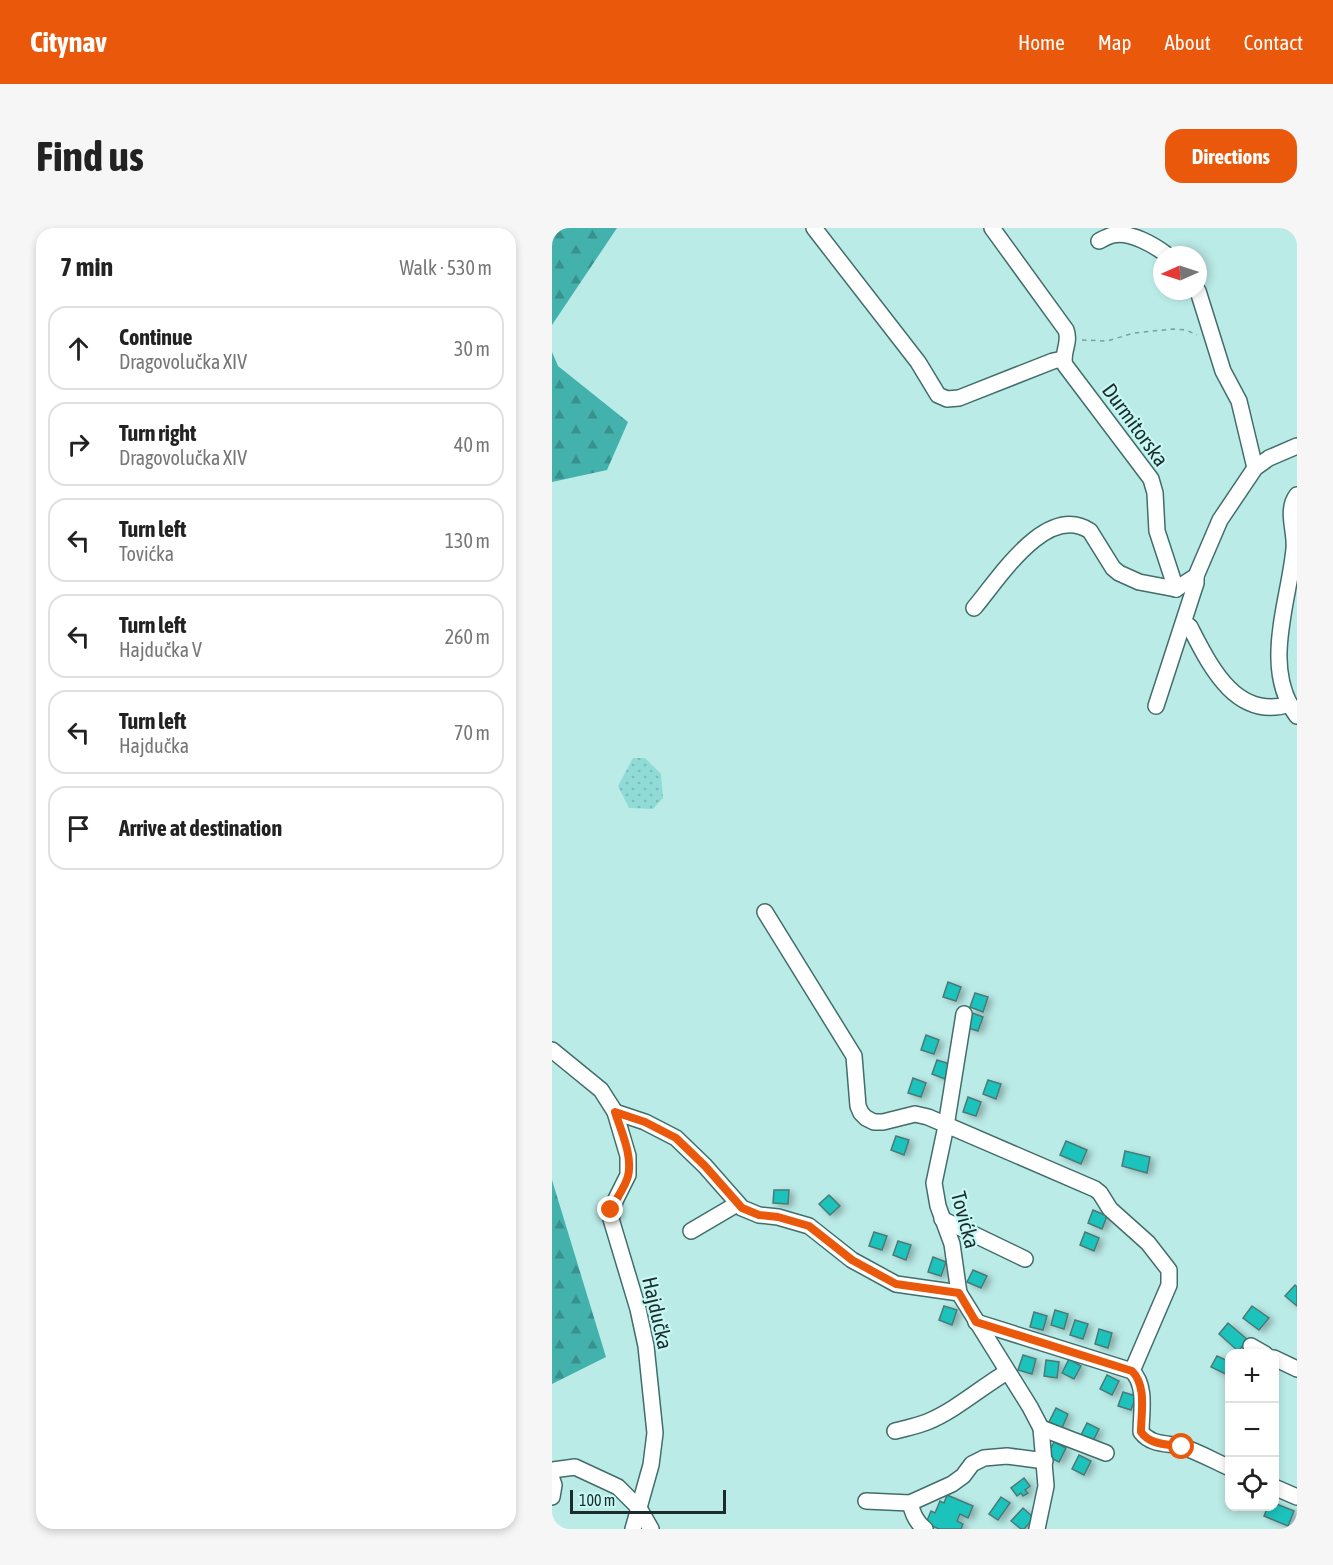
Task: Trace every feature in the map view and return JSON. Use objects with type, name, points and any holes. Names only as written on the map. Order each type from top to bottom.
[{"type":"street","points":[[814,228],[918,362],[938,395],[947,399],[959,398],[1063,359],[1069,339],[1066,330],[992,228]]},
{"type":"street","points":[[1099,241],[1114,235],[1125,235],[1155,246]]},
{"type":"street","points":[[1201,300],[1223,371],[1239,401],[1255,468]]},
{"type":"street","name":"Durmitorska","points":[[1063,359],[1065,365],[1150,479],[1155,493],[1157,531],[1176,589]]},
{"type":"street","points":[[1156,706],[1196,583],[1196,576],[1220,520],[1255,468],[1269,458],[1297,446]]},
{"type":"street","points":[[1294,710],[1280,670],[1279,648],[1294,547],[1291,512],[1297,495]]},
{"type":"street","points":[[975,608],[1028,543],[1059,526],[1067,525],[1090,531],[1113,567],[1128,578],[1176,589],[1196,576]]},
{"type":"street","points":[[1184,622],[1190,627],[1218,678],[1230,691],[1245,701],[1294,710]]},
{"type":"street","points":[[765,912],[854,1056],[858,1106],[866,1118],[874,1122],[883,1122],[915,1114],[928,1117],[1095,1189],[1110,1209],[1148,1243],[1169,1270],[1169,1285],[1132,1371]]},
{"type":"street","name":"Tovićka","points":[[964,1014],[946,1126],[934,1183],[942,1219],[952,1244],[959,1293],[1041,1428],[1046,1486],[1037,1529]]},
{"type":"street","name":"Hajdučka","points":[[552,1050],[601,1090],[615,1112],[628,1156],[629,1167],[625,1184],[611,1210],[611,1219],[638,1309],[646,1346],[655,1433],[653,1456],[633,1529]]},
{"type":"street","points":[[615,1112],[645,1122],[676,1138],[705,1166],[737,1204],[759,1215],[778,1217],[809,1226],[852,1260],[896,1284],[959,1293]]},
{"type":"street","points":[[692,1231],[737,1204]]},
{"type":"street","points":[[942,1219],[1025,1259]]},
{"type":"street","points":[[976,1322],[1132,1371],[1138,1377],[1141,1385],[1141,1432],[1145,1438],[1155,1443],[1182,1447],[1225,1466]]},
{"type":"street","points":[[1251,1346],[1257,1349]]},
{"type":"street","points":[[1279,1360],[1297,1369]]},
{"type":"street","points":[[895,1431],[927,1422],[953,1408],[1007,1372]]},
{"type":"street","points":[[1041,1428],[1106,1453]]},
{"type":"street","points":[[866,1501],[910,1503],[952,1484],[963,1476],[972,1464],[984,1458],[1007,1455],[1045,1461]]},
{"type":"street","points":[[552,1470],[575,1467],[618,1487],[639,1508],[651,1529]]},
{"type":"street","points":[[552,1479],[554,1485],[552,1497]]},
{"type":"street","points":[[1279,1489],[1297,1497]]},
{"type":"street","points":[[910,1503],[913,1515],[925,1529]]},
{"type":"path","points":[[1069,339],[1107,341],[1134,333],[1186,330],[1215,348]]},
{"type":"shaded area","points":[[633,758],[645,758],[661,774],[663,798],[653,809],[629,808],[618,786]]},
{"type":"green space","points":[[552,228],[617,228],[552,325]]},
{"type":"green space","points":[[552,352],[558,366],[628,422],[607,470],[552,482]]},
{"type":"green space","points":[[552,1180],[606,1357],[552,1384]]},
{"type":"building","points":[[948,982],[961,987],[956,1001],[943,997]]},
{"type":"building","points":[[975,993],[988,997],[983,1012],[970,1007]]},
{"type":"building","points":[[970,1012],[983,1017],[978,1031],[965,1027]]},
{"type":"building","points":[[926,1035],[939,1040],[934,1054],[921,1050]]},
{"type":"building","points":[[937,1060],[950,1064],[945,1079],[932,1074]]},
{"type":"building","points":[[913,1078],[926,1083],[921,1097],[908,1093]]},
{"type":"building","points":[[988,1080],[1001,1084],[996,1099],[983,1094]]},
{"type":"building","points":[[968,1097],[981,1102],[976,1116],[963,1112]]},
{"type":"building","points":[[896,1136],[909,1140],[904,1155],[891,1150]]},
{"type":"building","points":[[1066,1141],[1087,1150],[1081,1164],[1060,1155]]},
{"type":"building","points":[[1125,1151],[1150,1157],[1147,1173],[1122,1166]]},
{"type":"building","points":[[774,1190],[789,1190],[788,1204],[773,1203]]},
{"type":"building","points":[[829,1195],[840,1206],[830,1215],[819,1204]]},
{"type":"building","points":[[1093,1210],[1107,1216],[1102,1229],[1088,1223]]},
{"type":"building","points":[[874,1232],[887,1236],[882,1250],[869,1246]]},
{"type":"building","points":[[1085,1232],[1099,1238],[1094,1251],[1080,1245]]},
{"type":"building","points":[[898,1241],[911,1245],[906,1260],[893,1255]]},
{"type":"building","points":[[933,1257],[946,1262],[941,1276],[928,1272]]},
{"type":"building","points":[[973,1270],[987,1276],[981,1288],[967,1282]]},
{"type":"building","points":[[1295,1285],[1297,1287],[1297,1306],[1285,1296]]},
{"type":"building","points":[[944,1306],[957,1310],[952,1325],[939,1320]]},
{"type":"building","points":[[1252,1306],[1269,1318],[1259,1330],[1243,1318]]},
{"type":"building","points":[[1055,1310],[1068,1314],[1064,1329],[1051,1325]]},
{"type":"building","points":[[1034,1312],[1047,1316],[1043,1330],[1030,1327]]},
{"type":"building","points":[[1075,1320],[1088,1324],[1083,1339],[1070,1335]]},
{"type":"building","points":[[1228,1323],[1248,1340],[1240,1349],[1236,1349],[1219,1334]]},
{"type":"building","points":[[1099,1329],[1112,1333],[1108,1348],[1095,1344]]},
{"type":"building","points":[[1023,1355],[1036,1359],[1032,1374],[1018,1370]]},
{"type":"building","points":[[1217,1356],[1225,1360],[1225,1374],[1211,1367]]},
{"type":"building","points":[[1069,1359],[1081,1366],[1074,1379],[1062,1373]]},
{"type":"building","points":[[1046,1360],[1059,1362],[1057,1378],[1044,1376]]},
{"type":"building","points":[[1107,1375],[1119,1381],[1112,1395],[1100,1389]]},
{"type":"building","points":[[1123,1392],[1136,1396],[1131,1410],[1118,1406]]},
{"type":"building","points":[[1056,1408],[1068,1414],[1062,1428],[1049,1422]]},
{"type":"building","points":[[1087,1423],[1099,1429],[1092,1443],[1080,1437]]},
{"type":"building","points":[[1054,1442],[1066,1448],[1059,1462],[1047,1456]]},
{"type":"building","points":[[1079,1455],[1091,1461],[1084,1475],[1072,1469]]},
{"type":"building","points":[[1024,1478],[1030,1486],[1025,1490],[1028,1493],[1023,1496],[1021,1493],[1017,1496],[1011,1488]]},
{"type":"building","points":[[947,1495],[973,1506],[968,1518],[960,1514],[957,1521],[963,1524],[961,1529],[939,1529],[926,1523],[931,1511],[935,1513],[940,1501],[944,1503]]},
{"type":"building","points":[[1001,1497],[1010,1503],[998,1520],[989,1514]]},
{"type":"building","points":[[1279,1505],[1294,1511],[1288,1526],[1264,1516],[1266,1511],[1279,1511]]},
{"type":"building","points":[[1023,1508],[1034,1518],[1024,1529],[1021,1529],[1011,1521]]},
{"type":"route","points":[[611,1210],[625,1184],[629,1167],[615,1112],[645,1122],[676,1138],[705,1166],[742,1208],[759,1215],[778,1217],[809,1226],[852,1260],[896,1284],[959,1293],[976,1322],[1132,1371],[1138,1377],[1141,1385],[1141,1432],[1145,1438],[1155,1443],[1182,1447]]}]
